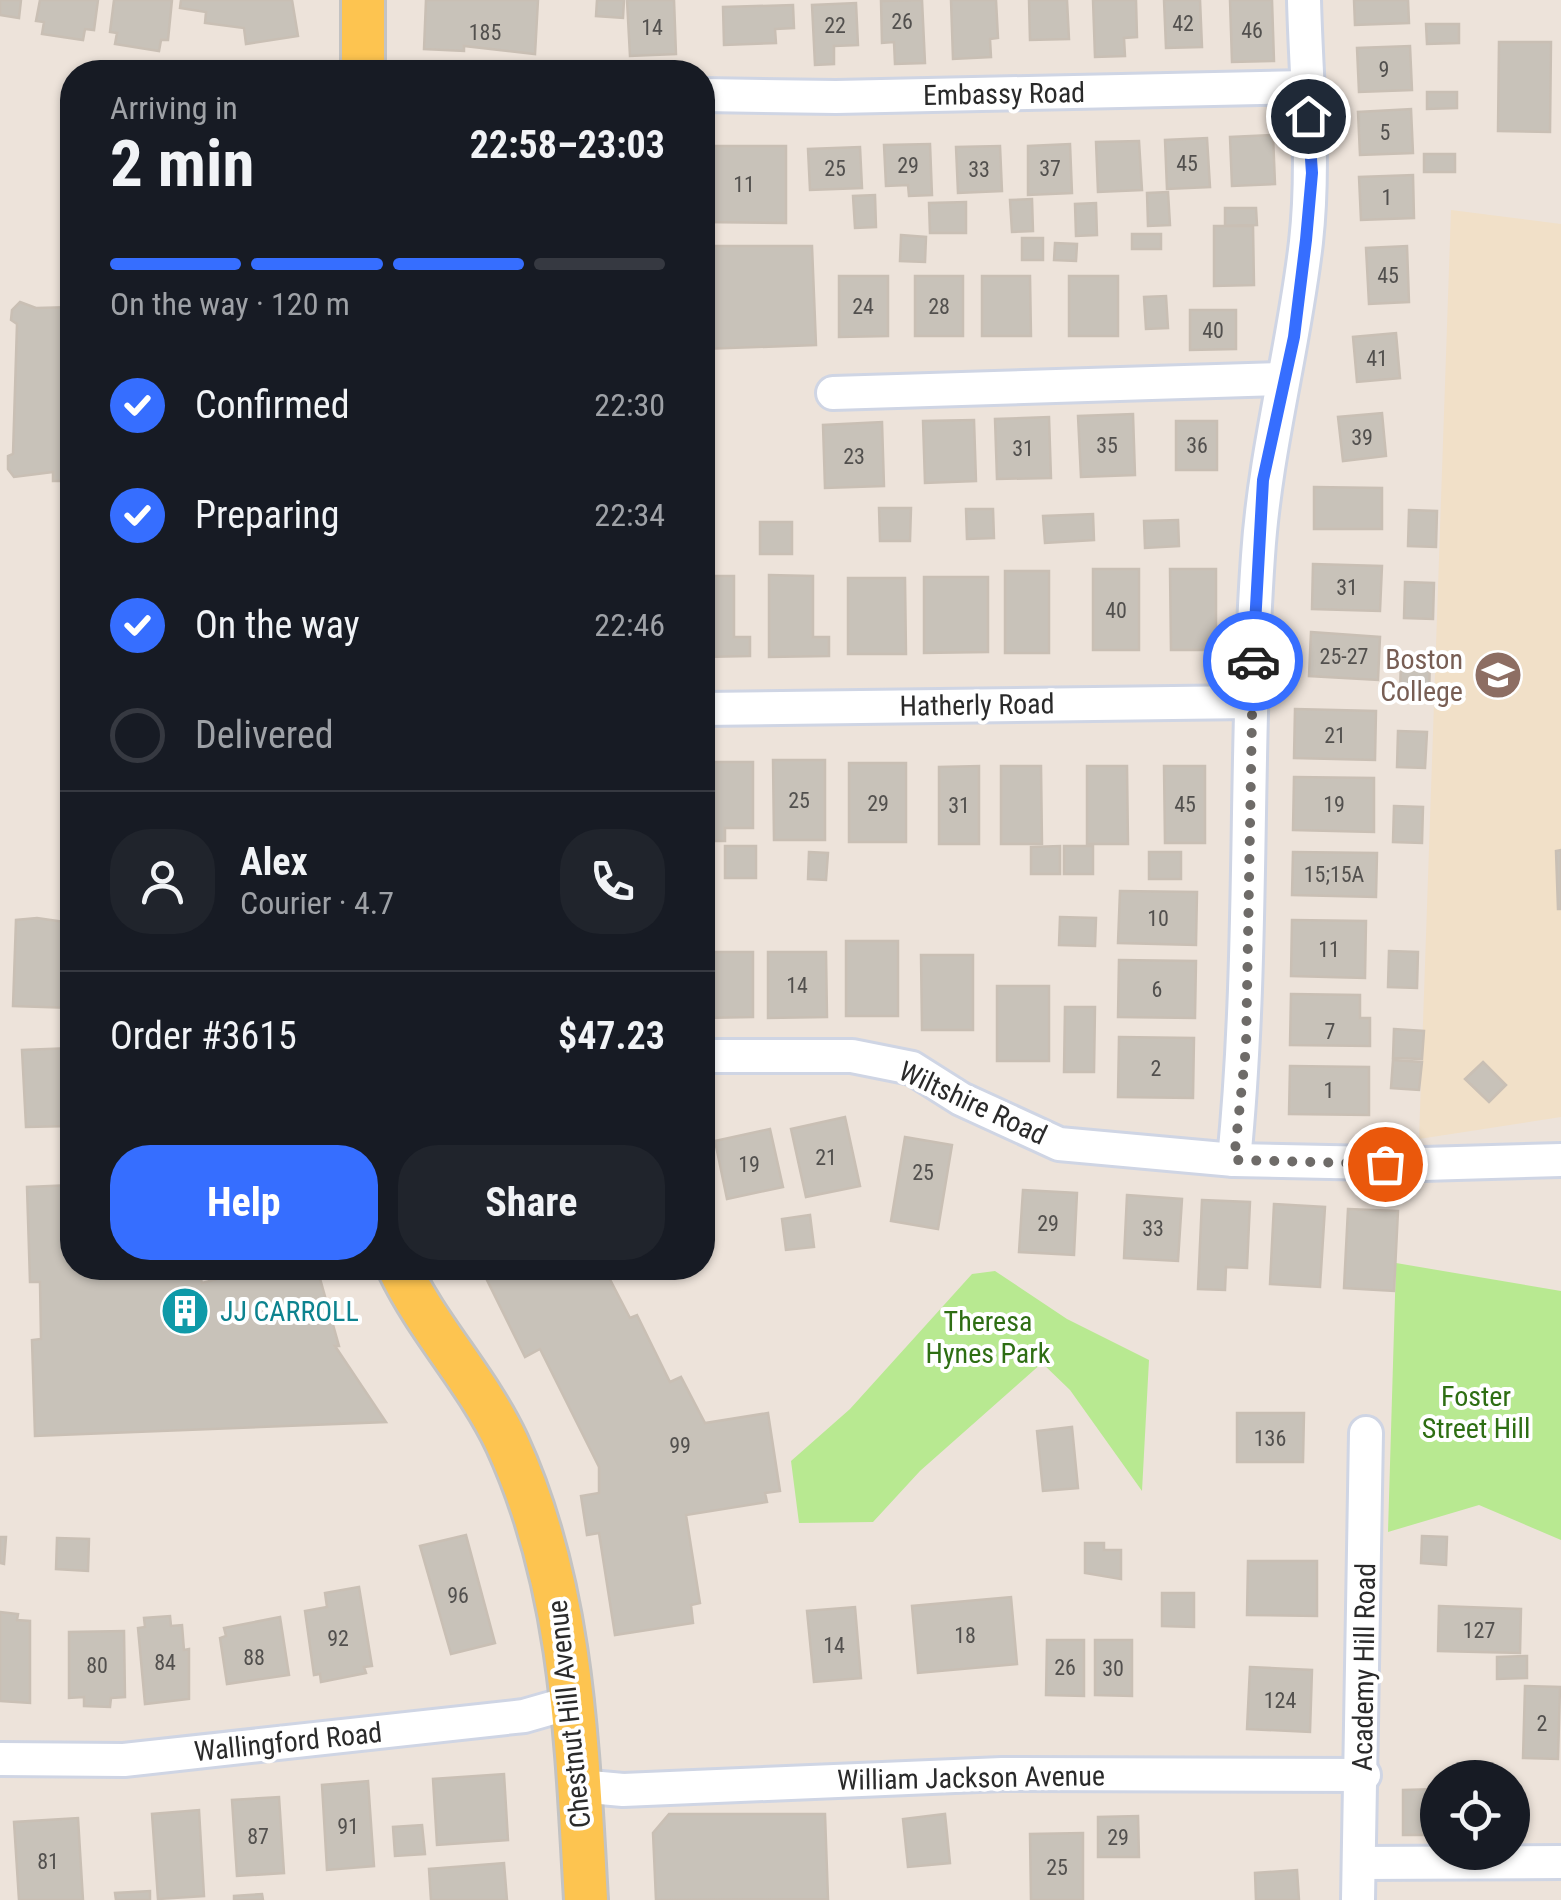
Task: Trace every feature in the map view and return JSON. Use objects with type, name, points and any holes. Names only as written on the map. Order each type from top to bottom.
[{"type":"main road","points":[[363,0],[363,60]]},
{"type":"main road","name":"Chestnut Hill Avenue","points":[[407,1280],[479,1392],[521,1478],[561,1610],[573,1702],[586,1900]]},
{"type":"street","points":[[1234,1160],[1246,1048],[1251,702],[1263,480],[1294,337],[1312,173],[1304,0]]},
{"type":"street","name":"Embassy Road","points":[[715,95],[856,97],[1306,87]]},
{"type":"street","points":[[833,393],[1283,380]]},
{"type":"street","name":"Hatherly Road","points":[[715,710],[1251,702]]},
{"type":"street","name":"Wiltshire Road","points":[[715,1056],[852,1056],[912,1068],[961,1099],[1058,1144],[1234,1160],[1423,1164],[1561,1160]]},
{"type":"street","name":"Academy Hill Road","points":[[1358,1900],[1364,1775],[1366,1433]]},
{"type":"street","name":"Wallingford Road","points":[[0,1760],[124,1760],[524,1716],[573,1702]]},
{"type":"street","name":"William Jackson Avenue","points":[[579,1786],[623,1790],[1002,1774],[1364,1775]]},
{"type":"street","points":[[1359,1863],[1561,1862]]},
{"type":"shaded area","name":"Boston College","points":[[1451,210],[1561,224],[1561,1117],[1419,1139]]},
{"type":"green space","name":"Foster Street Hill","points":[[1396,1263],[1561,1291],[1561,1540],[1479,1505],[1388,1532]]},
{"type":"green space","name":"Theresa Hynes Park","points":[[995,1271],[1067,1319],[1149,1360],[1142,1491],[1070,1390],[1042,1363],[920,1471],[873,1522],[799,1523],[791,1461],[850,1409],[972,1274]]},
{"type":"building","points":[[0,0],[21,0],[19,18],[0,15]]},
{"type":"building","points":[[40,0],[98,0],[94,30],[85,29],[83,40],[42,34],[44,22],[36,21]]},
{"type":"building","points":[[114,0],[172,0],[168,40],[161,40],[159,51],[115,44],[117,33],[110,32]]},
{"type":"building","points":[[181,0],[292,0],[298,36],[246,44],[244,28],[205,23],[206,12],[180,8]]},
{"type":"building","points":[[426,0],[538,0],[535,54],[464,46],[464,51],[424,49]]},
{"type":"building","points":[[597,0],[624,0],[623,18],[596,16]]},
{"type":"building","points":[[627,0],[674,0],[676,54],[630,56]]},
{"type":"building","points":[[922,0],[925,63],[895,64],[894,42],[882,43],[881,1]]},
{"type":"building","points":[[951,0],[996,0],[998,38],[990,39],[991,57],[953,59]]},
{"type":"building","points":[[1029,0],[1067,0],[1069,39],[1030,40]]},
{"type":"building","points":[[1093,0],[1136,0],[1137,37],[1124,38],[1125,56],[1095,57]]},
{"type":"building","points":[[1164,0],[1200,0],[1202,47],[1166,48]]},
{"type":"building","points":[[1230,0],[1272,0],[1274,61],[1232,62]]},
{"type":"building","points":[[1354,0],[1408,0],[1409,23],[1355,25]]},
{"type":"building","points":[[856,3],[858,45],[834,46],[834,64],[815,65],[812,5]]},
{"type":"building","points":[[793,5],[794,28],[775,29],[776,43],[724,45],[723,7]]},
{"type":"building","points":[[1426,24],[1459,24],[1459,43],[1427,44]]},
{"type":"building","points":[[1499,42],[1551,42],[1550,132],[1498,131]]},
{"type":"building","points":[[1410,46],[1412,90],[1359,92],[1357,48]]},
{"type":"building","points":[[1427,92],[1457,92],[1457,108],[1427,109]]},
{"type":"building","points":[[1411,109],[1413,153],[1360,155],[1358,112]]},
{"type":"building","points":[[1273,135],[1275,184],[1232,186],[1230,137]]},
{"type":"building","points":[[1207,138],[1210,187],[1167,189],[1165,140]]},
{"type":"building","points":[[1139,141],[1142,190],[1098,192],[1096,142]]},
{"type":"building","points":[[930,144],[932,195],[909,196],[908,185],[886,186],[884,145]]},
{"type":"building","points":[[1070,144],[1072,193],[1028,195],[1028,146]]},
{"type":"building","points":[[715,146],[786,146],[786,223],[715,222]]},
{"type":"building","points":[[1000,146],[1002,191],[958,193],[956,147]]},
{"type":"building","points":[[860,147],[862,188],[810,190],[808,149]]},
{"type":"building","points":[[1424,154],[1455,154],[1455,172],[1424,172]]},
{"type":"building","points":[[1413,175],[1414,218],[1361,220],[1359,177]]},
{"type":"building","points":[[1168,192],[1170,225],[1148,226],[1147,193]]},
{"type":"building","points":[[875,195],[876,227],[855,228],[853,196]]},
{"type":"building","points":[[1032,199],[1033,231],[1012,232],[1010,200]]},
{"type":"building","points":[[966,202],[966,233],[930,233],[929,203]]},
{"type":"building","points":[[1096,203],[1097,235],[1076,236],[1075,204]]},
{"type":"building","points":[[1225,208],[1256,208],[1257,225],[1225,226]]},
{"type":"building","points":[[1214,226],[1253,226],[1254,285],[1214,286]]},
{"type":"building","points":[[1132,234],[1161,234],[1161,249],[1132,249]]},
{"type":"building","points":[[901,235],[926,237],[925,262],[900,261]]},
{"type":"building","points":[[1022,238],[1043,238],[1043,260],[1022,260]]},
{"type":"building","points":[[1055,243],[1077,244],[1076,261],[1054,260]]},
{"type":"building","points":[[715,246],[812,246],[816,345],[715,349]]},
{"type":"building","points":[[1407,246],[1409,302],[1369,304],[1366,248]]},
{"type":"building","points":[[839,276],[888,276],[888,336],[839,337]]},
{"type":"building","points":[[915,276],[963,276],[963,336],[915,336]]},
{"type":"building","points":[[982,276],[1030,276],[1031,336],[982,336]]},
{"type":"building","points":[[1069,276],[1118,276],[1118,336],[1069,336]]},
{"type":"building","points":[[1166,296],[1168,328],[1146,329],[1144,297]]},
{"type":"building","points":[[20,302],[36,308],[60,307],[60,481],[53,481],[53,472],[14,477],[8,469],[8,456],[13,454],[17,324],[11,320],[12,310]]},
{"type":"building","points":[[1190,310],[1236,310],[1236,349],[1190,350]]},
{"type":"building","points":[[1396,333],[1400,378],[1357,382],[1353,337]]},
{"type":"building","points":[[1382,413],[1386,456],[1343,461],[1338,417]]},
{"type":"building","points":[[1133,414],[1135,475],[1081,477],[1078,416]]},
{"type":"building","points":[[1049,417],[1051,478],[997,479],[995,419]]},
{"type":"building","points":[[974,420],[976,481],[925,483],[923,421]]},
{"type":"building","points":[[1176,421],[1217,421],[1217,470],[1176,470]]},
{"type":"building","points":[[882,422],[884,486],[825,488],[823,425]]},
{"type":"building","points":[[1314,487],[1382,488],[1382,529],[1314,529]]},
{"type":"building","points":[[879,508],[911,508],[910,541],[880,541]]},
{"type":"building","points":[[966,509],[993,509],[994,538],[967,539]]},
{"type":"building","points":[[1409,510],[1437,511],[1436,547],[1408,546]]},
{"type":"building","points":[[1093,514],[1094,540],[1045,543],[1043,516]]},
{"type":"building","points":[[1178,520],[1179,546],[1145,548],[1144,521]]},
{"type":"building","points":[[760,522],[792,522],[792,554],[760,554]]},
{"type":"building","points":[[1313,564],[1382,566],[1380,611],[1312,609]]},
{"type":"building","points":[[1093,569],[1139,569],[1139,650],[1093,650]]},
{"type":"building","points":[[1170,569],[1216,569],[1216,650],[1171,650]]},
{"type":"building","points":[[1005,571],[1049,571],[1049,653],[1005,653]]},
{"type":"building","points":[[769,575],[813,576],[813,637],[829,637],[829,656],[769,657]]},
{"type":"building","points":[[715,576],[734,576],[734,637],[750,637],[750,656],[715,657]]},
{"type":"building","points":[[924,577],[988,577],[988,652],[924,653]]},
{"type":"building","points":[[848,578],[905,578],[906,654],[848,654]]},
{"type":"building","points":[[1405,582],[1434,583],[1433,619],[1404,618]]},
{"type":"building","points":[[1311,632],[1380,637],[1378,680],[1309,676]]},
{"type":"building","points":[[1401,658],[1430,659],[1429,695],[1400,694]]},
{"type":"building","points":[[1295,709],[1376,711],[1375,760],[1294,758]]},
{"type":"building","points":[[1398,731],[1427,732],[1425,768],[1397,767]]},
{"type":"building","points":[[773,760],[825,760],[825,840],[774,840]]},
{"type":"building","points":[[715,762],[753,762],[753,828],[725,828],[725,841],[715,841]]},
{"type":"building","points":[[849,763],[906,763],[906,842],[849,842]]},
{"type":"building","points":[[979,766],[979,844],[939,844],[939,767]]},
{"type":"building","points":[[1001,766],[1041,766],[1042,844],[1001,844]]},
{"type":"building","points":[[1087,766],[1127,766],[1128,844],[1087,844]]},
{"type":"building","points":[[1164,766],[1205,766],[1205,843],[1165,843]]},
{"type":"building","points":[[1294,777],[1374,778],[1374,832],[1293,830]]},
{"type":"building","points":[[1394,806],[1423,807],[1422,843],[1393,842]]},
{"type":"building","points":[[725,846],[756,846],[756,878],[725,878]]},
{"type":"building","points":[[1060,846],[1060,874],[1031,874],[1031,847]]},
{"type":"building","points":[[1064,846],[1093,846],[1093,874],[1064,874]]},
{"type":"building","points":[[1561,850],[1561,909],[1558,909],[1556,851]]},
{"type":"building","points":[[809,852],[828,853],[826,880],[808,879]]},
{"type":"building","points":[[1149,852],[1181,852],[1181,879],[1149,879]]},
{"type":"building","points":[[1293,852],[1377,853],[1376,897],[1292,895]]},
{"type":"building","points":[[1120,891],[1197,892],[1196,945],[1118,943]]},
{"type":"building","points":[[1060,917],[1096,918],[1095,946],[1059,945]]},
{"type":"building","points":[[16,920],[60,921],[60,1008],[13,1006]]},
{"type":"building","points":[[1292,920],[1366,921],[1365,978],[1291,976]]},
{"type":"building","points":[[846,941],[898,941],[898,1016],[846,1016]]},
{"type":"building","points":[[1389,951],[1418,952],[1417,988],[1388,987]]},
{"type":"building","points":[[715,952],[753,952],[753,1017],[715,1018]]},
{"type":"building","points":[[768,952],[826,952],[827,1017],[768,1018]]},
{"type":"building","points":[[921,955],[973,955],[973,1030],[922,1030]]},
{"type":"building","points":[[1119,960],[1196,961],[1195,1018],[1118,1017]]},
{"type":"building","points":[[997,986],[1049,986],[1049,1061],[997,1061]]},
{"type":"building","points":[[1291,994],[1360,995],[1360,1018],[1370,1018],[1370,1046],[1290,1045]]},
{"type":"building","points":[[1065,1007],[1095,1007],[1094,1072],[1064,1072]]},
{"type":"building","points":[[1394,1029],[1424,1031],[1422,1059],[1393,1058]]},
{"type":"building","points":[[1119,1037],[1194,1038],[1193,1098],[1118,1097]]},
{"type":"building","points":[[60,1048],[60,1126],[26,1127],[22,1050]]},
{"type":"building","points":[[1393,1060],[1422,1062],[1419,1090],[1391,1088]]},
{"type":"building","points":[[1483,1062],[1506,1085],[1489,1102],[1465,1079]]},
{"type":"building","points":[[1290,1066],[1369,1067],[1369,1115],[1289,1114]]},
{"type":"building","points":[[845,1117],[860,1186],[806,1197],[791,1129]]},
{"type":"building","points":[[770,1129],[783,1187],[727,1199],[715,1141]]},
{"type":"building","points":[[905,1137],[952,1145],[938,1229],[891,1221]]},
{"type":"building","name":"JJ CARROLL","points":[[60,1186],[60,1280],[320,1280],[339,1346],[335,1346],[386,1422],[35,1436],[32,1340],[41,1339],[40,1282],[30,1282],[27,1187]]},
{"type":"building","points":[[1023,1190],[1077,1193],[1074,1255],[1019,1252]]},
{"type":"building","points":[[1127,1195],[1182,1199],[1178,1261],[1124,1258]]},
{"type":"building","points":[[1202,1200],[1250,1202],[1247,1268],[1226,1267],[1225,1290],[1198,1289]]},
{"type":"building","points":[[1274,1204],[1325,1207],[1320,1287],[1270,1284]]},
{"type":"building","points":[[1348,1209],[1398,1211],[1394,1291],[1344,1288]]},
{"type":"building","points":[[810,1215],[814,1247],[786,1250],[782,1219]]},
{"type":"building","points":[[487,1280],[610,1280],[630,1318],[637,1315],[670,1382],[681,1377],[705,1423],[768,1413],[780,1491],[765,1493],[767,1502],[686,1515],[700,1603],[691,1605],[693,1623],[615,1635],[599,1533],[587,1535],[581,1496],[599,1493],[599,1467],[540,1349],[525,1357]]},
{"type":"building","points":[[1237,1413],[1304,1413],[1303,1462],[1237,1462]]},
{"type":"building","points":[[1072,1427],[1078,1488],[1043,1491],[1037,1431]]},
{"type":"building","points":[[466,1535],[495,1643],[451,1654],[420,1546]]},
{"type":"building","points":[[1422,1536],[1447,1537],[1446,1565],[1421,1563]]},
{"type":"building","points":[[0,1537],[6,1537],[4,1564],[0,1563]]},
{"type":"building","points":[[57,1538],[89,1539],[88,1571],[56,1569]]},
{"type":"building","points":[[1085,1543],[1104,1543],[1104,1550],[1121,1550],[1121,1579],[1085,1573]]},
{"type":"building","points":[[1248,1561],[1317,1561],[1317,1616],[1247,1615]]},
{"type":"building","points":[[359,1587],[372,1666],[364,1667],[366,1673],[321,1682],[320,1674],[314,1675],[305,1611],[327,1607],[325,1593]]},
{"type":"building","points":[[1162,1593],[1194,1593],[1194,1627],[1162,1626]]},
{"type":"building","points":[[1011,1597],[1017,1664],[918,1673],[912,1606]]},
{"type":"building","points":[[1439,1606],[1521,1609],[1520,1653],[1438,1651]]},
{"type":"building","points":[[855,1607],[861,1678],[814,1682],[807,1611]]},
{"type":"building","points":[[0,1612],[18,1614],[17,1620],[30,1621],[30,1703],[0,1701]]},
{"type":"building","points":[[170,1616],[171,1626],[182,1625],[184,1650],[189,1649],[189,1699],[145,1704],[138,1628],[145,1627],[144,1618]]},
{"type":"building","points":[[280,1617],[289,1675],[227,1684],[220,1638],[226,1636],[224,1628]]},
{"type":"building","points":[[124,1631],[125,1697],[111,1698],[110,1707],[84,1706],[84,1697],[69,1698],[69,1632]]},
{"type":"building","points":[[1047,1640],[1084,1640],[1084,1696],[1046,1695]]},
{"type":"building","points":[[1095,1640],[1132,1640],[1132,1696],[1095,1695]]},
{"type":"building","points":[[1527,1656],[1527,1678],[1497,1679],[1497,1657]]},
{"type":"building","points":[[1250,1667],[1312,1670],[1310,1732],[1247,1729]]},
{"type":"building","points":[[1525,1686],[1560,1687],[1558,1759],[1523,1758]]},
{"type":"building","points":[[504,1774],[508,1840],[437,1845],[433,1779]]},
{"type":"building","points":[[368,1781],[374,1866],[327,1870],[322,1785]]},
{"type":"building","points":[[1403,1790],[1420,1790],[1420,1835],[1403,1835]]},
{"type":"building","points":[[279,1797],[284,1873],[237,1876],[232,1800]]},
{"type":"building","points":[[199,1810],[204,1896],[158,1899],[152,1814]]},
{"type":"building","points":[[669,1814],[825,1814],[828,1899],[656,1900],[653,1833]]},
{"type":"building","points":[[945,1814],[950,1863],[908,1867],[903,1819]]},
{"type":"building","points":[[1138,1816],[1139,1857],[1098,1857],[1098,1817]]},
{"type":"building","points":[[78,1818],[83,1900],[19,1900],[14,1822]]},
{"type":"building","points":[[422,1825],[425,1854],[395,1856],[393,1827]]},
{"type":"building","points":[[1083,1833],[1083,1900],[1031,1900],[1030,1834]]},
{"type":"building","points":[[504,1863],[507,1900],[431,1900],[429,1869]]},
{"type":"building","points":[[1297,1870],[1299,1900],[1256,1900],[1255,1873]]},
{"type":"building","points":[[150,1891],[150,1900],[116,1900],[115,1893]]},
{"type":"building","points":[[262,1894],[263,1900],[234,1900],[234,1896]]},
{"type":"way so far","points":[[1253,661],[1246,1048],[1234,1160],[1385,1164]]},
{"type":"place","name":"Boston College","points":[[1498,675]]},
{"type":"place","name":"JJ CARROLL","points":[[185,1311]]},
{"type":"route","points":[[1253,661],[1263,480],[1294,337],[1306,240],[1312,173],[1308,116]]}]
